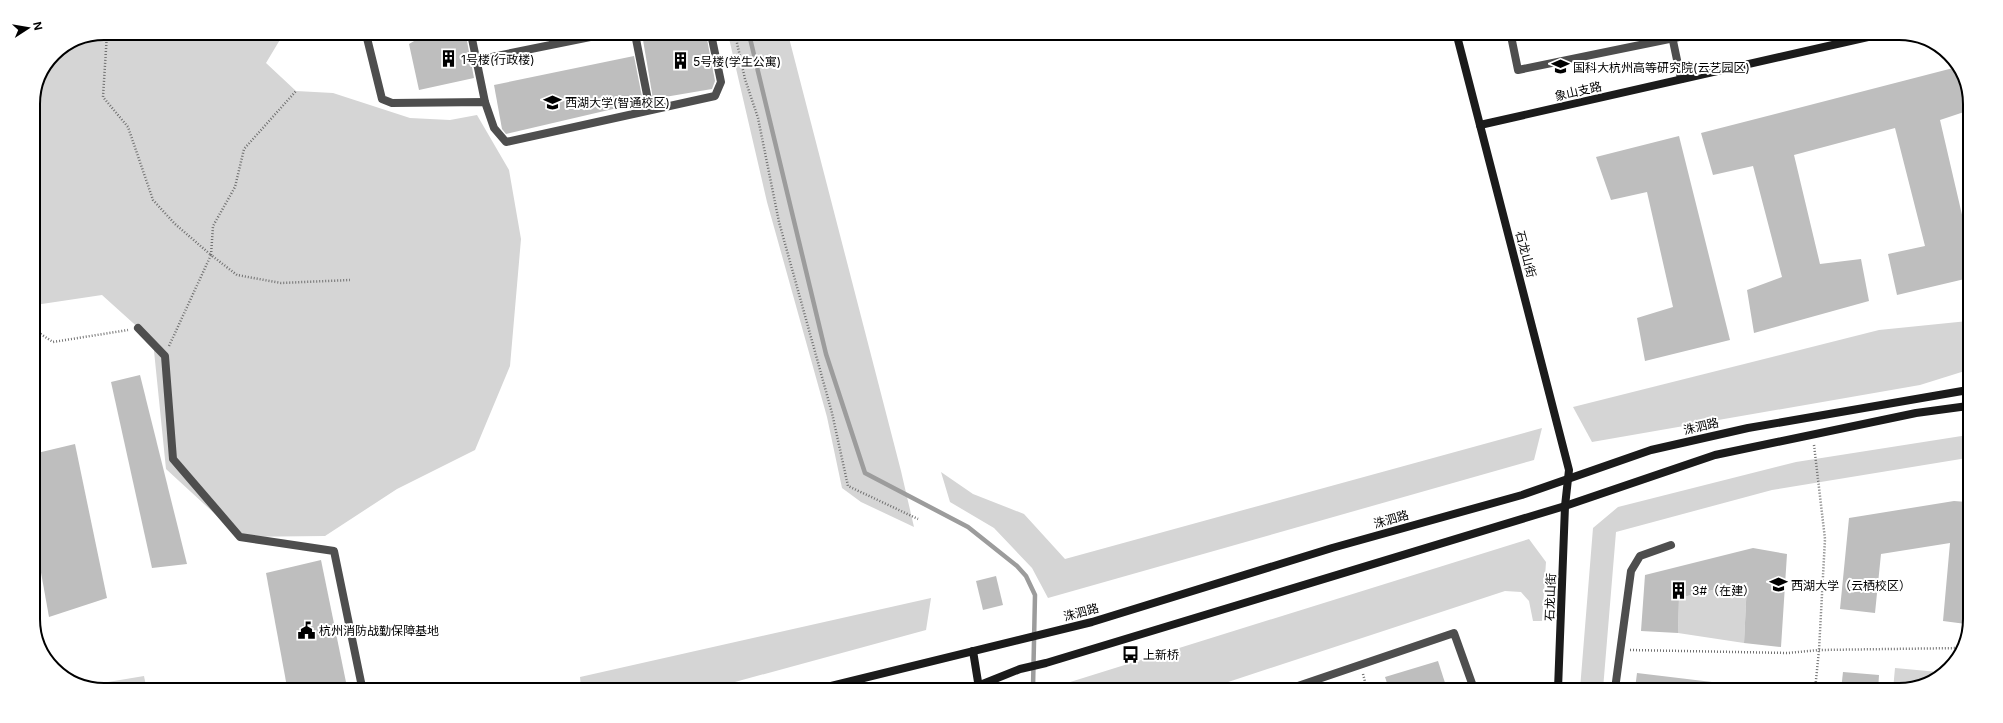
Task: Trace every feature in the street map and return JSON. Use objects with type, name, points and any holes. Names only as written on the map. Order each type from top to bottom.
[{"type":"main road","name":"石龙山街","points":[[1458,40],[1569,470],[1565,506],[1558,683]]},
{"type":"main road","name":"象山支路","points":[[1480,126],[1850,40]]},
{"type":"main road","name":"洙泗路","points":[[843,683],[1092,622],[1332,548],[1522,495],[1651,450],[1748,428],[1963,391]]},
{"type":"main road","points":[[987,683],[1020,669],[1046,663],[1565,506],[1714,455],[1916,413],[1963,407]]},
{"type":"main road","points":[[973,651],[979,683]]},
{"type":"street","points":[[367,40],[382,99],[392,103],[485,102]]},
{"type":"street","points":[[472,40],[485,102],[494,128],[506,142],[715,96],[721,82],[712,40]]},
{"type":"street","points":[[553,40],[554,44]]},
{"type":"street","points":[[477,60],[574,40]]},
{"type":"street","points":[[636,40],[650,110]]},
{"type":"street","points":[[1511,40],[1518,70],[1662,40]]},
{"type":"street","points":[[1672,40],[1681,79]]},
{"type":"street","points":[[138,328],[165,356],[173,458],[240,537],[334,551],[361,683]]},
{"type":"street","points":[[1616,683],[1631,571],[1640,556],[1671,545]]},
{"type":"street","points":[[1307,683],[1454,633],[1472,683]]},
{"type":"path","points":[[107,40],[103,97],[128,127],[154,200],[174,224],[211,255],[237,274],[281,282],[350,280]]},
{"type":"path","points":[[736,40],[745,79],[758,118],[779,222],[832,413],[848,486],[918,519]]},
{"type":"path","points":[[165,356],[211,255],[213,226],[235,187],[244,149],[296,91]]},
{"type":"path","points":[[40,334],[53,342],[138,328]]},
{"type":"path","points":[[1813,435],[1826,539],[1816,683]]},
{"type":"path","points":[[1619,650],[1788,653],[1819,650],[1955,648]]},
{"type":"shaded area","points":[[280,40],[266,63],[296,91],[333,93],[410,118],[450,120],[477,115],[509,170],[521,239],[510,366],[475,450],[397,489],[325,536],[240,537],[166,469],[153,341],[102,295],[40,304],[41,92],[51,69],[59,59],[80,45],[92,41]]},
{"type":"shaded area","points":[[729,40],[790,40],[901,471],[914,527],[861,502],[842,488],[827,417],[767,202]]},
{"type":"shaded area","points":[[1963,322],[1963,372],[1920,385],[1592,442],[1573,407],[1879,330]]},
{"type":"shaded area","points":[[1542,428],[1534,460],[1048,598],[1032,568],[994,528],[950,502],[941,472],[973,494],[1024,514],[1065,559]]},
{"type":"shaded area","points":[[1963,436],[1963,459],[1772,490],[1616,532],[1603,683],[1580,683],[1593,528],[1618,507],[1796,462]]},
{"type":"shaded area","points":[[1529,539],[1546,562],[1542,621],[1533,621],[1529,601],[1521,592],[1505,591],[1225,683],[1067,683]]},
{"type":"shaded area","points":[[1747,582],[1744,643],[1678,633],[1679,598]]},
{"type":"shaded area","points":[[931,598],[926,630],[731,683],[581,683],[580,677]]},
{"type":"shaded area","points":[[1895,668],[1934,672],[1915,681],[1894,683]]},
{"type":"shaded area","points":[[144,676],[145,683],[104,683],[103,683]]},
{"type":"building","name":"1号楼(行政楼)","points":[[416,40],[467,40],[474,78],[419,90],[409,44]]},
{"type":"building","name":"5号楼(学生公寓)","points":[[643,40],[707,40],[715,81],[712,89],[653,99]]},
{"type":"building","points":[[634,56],[643,102],[506,134],[502,129],[494,85]]},
{"type":"building","points":[[1952,68],[1962,92],[1963,112],[1940,120],[1963,219],[1963,279],[1897,295],[1888,254],[1925,246],[1895,128],[1794,155],[1820,264],[1861,259],[1869,301],[1754,333],[1747,290],[1782,277],[1753,166],[1713,175],[1701,133]]},
{"type":"building","points":[[1679,136],[1730,340],[1645,361],[1637,318],[1673,307],[1647,192],[1611,200],[1596,157]]},
{"type":"building","points":[[140,375],[187,564],[152,568],[111,382]]},
{"type":"building","points":[[75,444],[107,598],[49,617],[40,567],[40,452]]},
{"type":"building","points":[[1954,501],[1963,502],[1962,624],[1943,621],[1950,543],[1881,554],[1875,613],[1840,609],[1849,518]]},
{"type":"building","name":"3#（在建）","points":[[1753,548],[1787,554],[1781,647],[1744,643],[1747,582],[1679,598],[1678,633],[1641,631],[1645,575]]},
{"type":"building","name":"杭州消防战勤保障基地","points":[[321,560],[346,683],[286,683],[266,573]]},
{"type":"building","points":[[996,576],[1003,605],[983,610],[976,581]]},
{"type":"building","points":[[1438,661],[1445,683],[1387,683],[1385,677]]},
{"type":"building","points":[[1843,672],[1879,675],[1878,683],[1842,683]]},
{"type":"building","points":[[1637,673],[1712,682],[1712,683],[1636,683]]},
{"type":"waterway","points":[[750,40],[826,354],[865,473],[968,527],[1017,566],[1026,576],[1035,595],[1033,683]]},
{"type":"place","name":"1号楼(行政楼)","points":[[448,59]]},
{"type":"place","name":"5号楼(学生公寓)","points":[[680,61]]},
{"type":"place","name":"国科大杭州高等研究院(云艺园区)","points":[[1560,67]]},
{"type":"place","name":"西湖大学(智通校区)","points":[[552,102]]},
{"type":"place","name":"西湖大学（云栖校区）","points":[[1778,585]]},
{"type":"place","name":"3#（在建）","points":[[1679,590]]},
{"type":"place","name":"杭州消防战勤保障基地","points":[[306,630]]},
{"type":"place","name":"上新桥","points":[[1130,654]]}]
